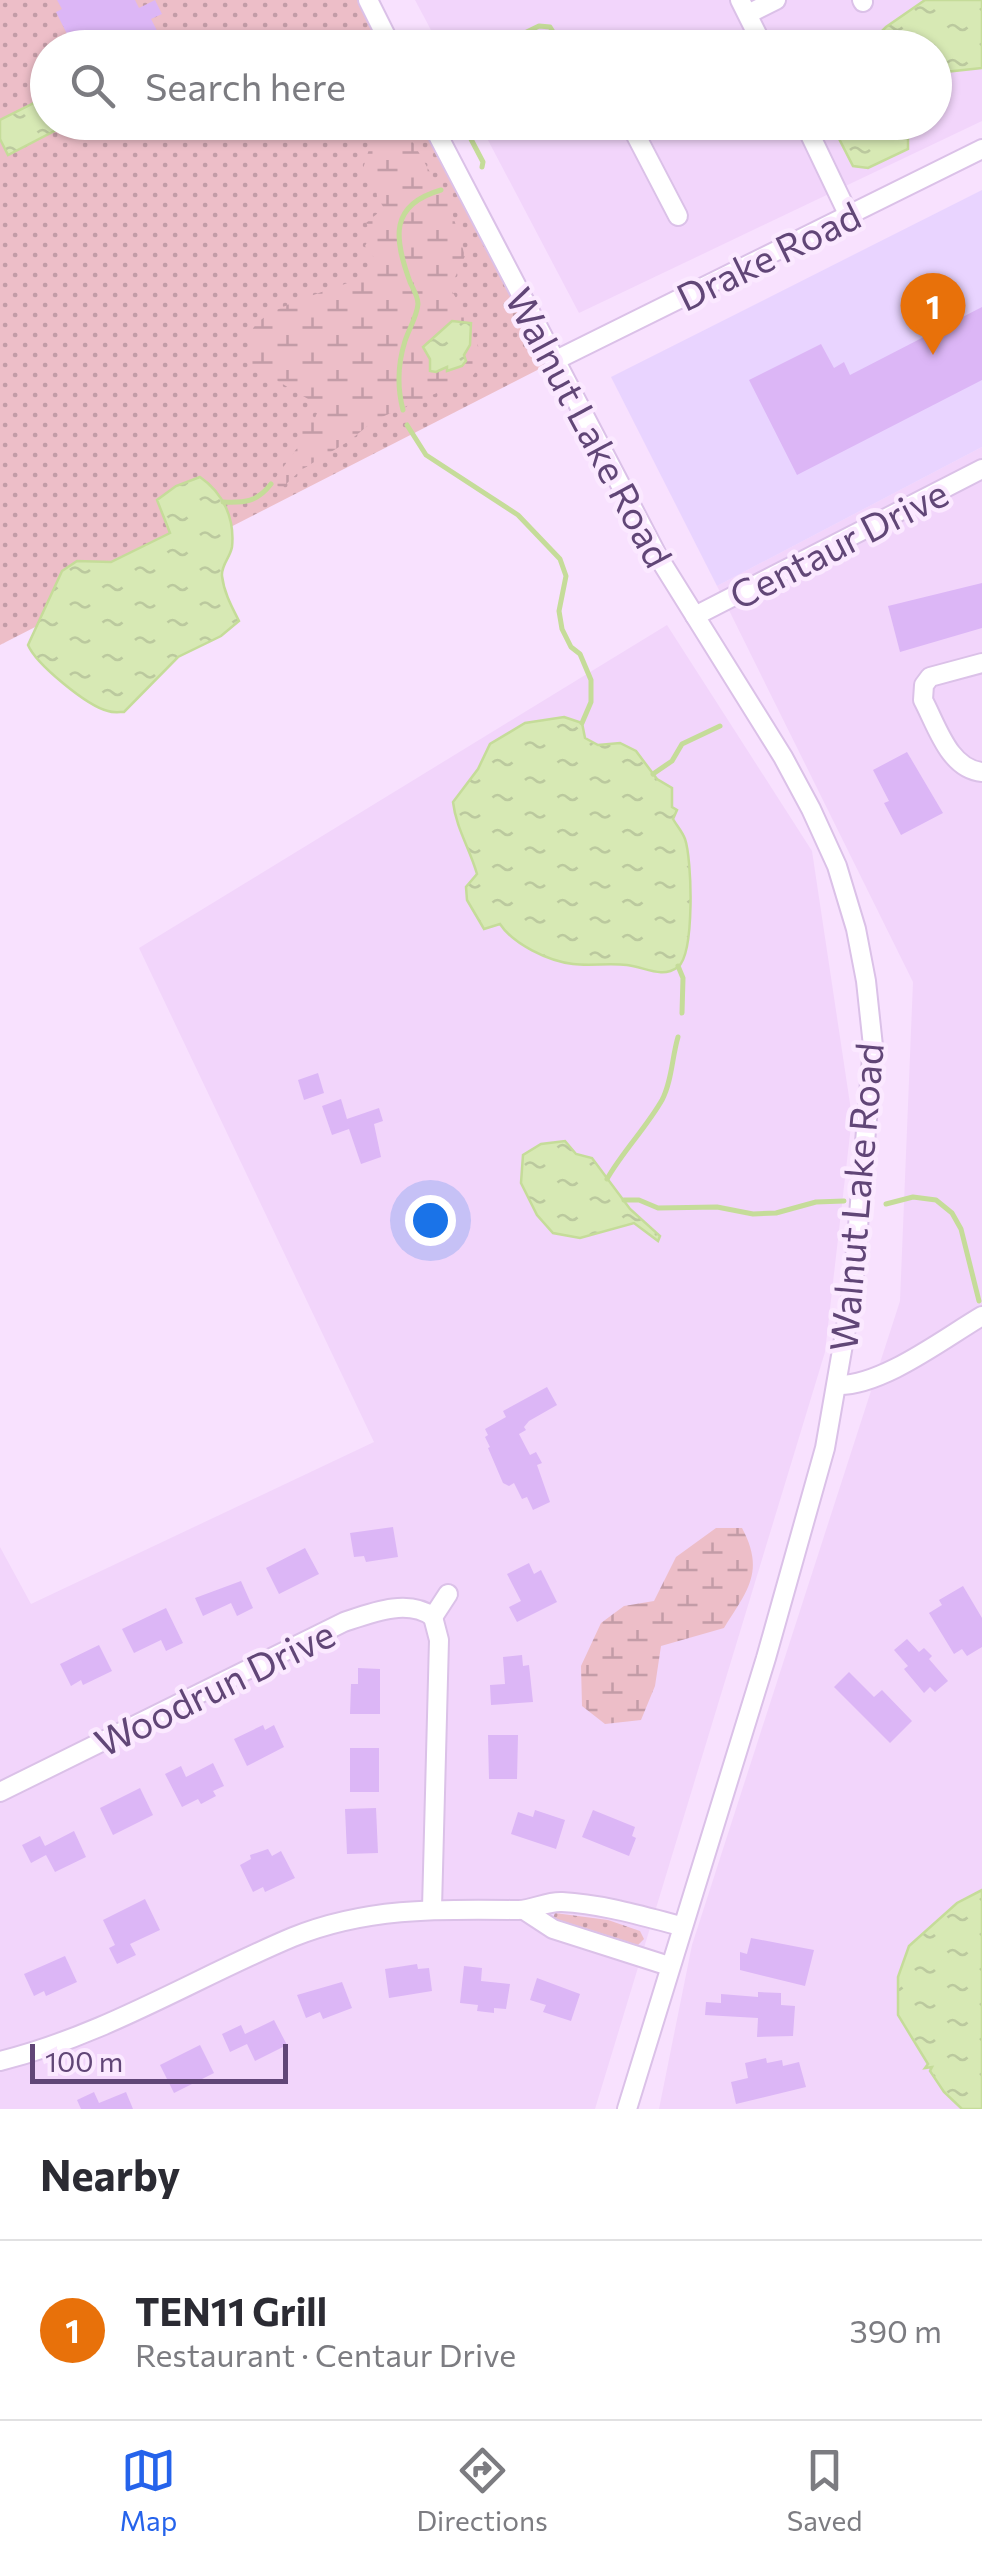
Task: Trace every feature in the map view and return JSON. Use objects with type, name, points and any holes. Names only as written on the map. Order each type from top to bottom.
[{"type":"street","points":[[368,0],[383,30]]},
{"type":"street","points":[[744,7],[776,0]]},
{"type":"street","name":"Walnut Lake Road","points":[[440,140],[656,555],[783,757],[811,809],[837,866],[864,971],[872,1046],[852,1287],[822,1460],[627,2109]]},
{"type":"street","points":[[638,140],[678,216]]},
{"type":"street","points":[[813,140],[849,216]]},
{"type":"street","name":"Drake Road","points":[[554,361],[982,150]]},
{"type":"street","name":"Centaur Drive","points":[[695,616],[982,469]]},
{"type":"street","points":[[982,663],[930,677],[923,700],[955,760],[971,771],[982,772]]},
{"type":"street","points":[[838,1385],[858,1385],[982,1316]]},
{"type":"street","points":[[432,1908],[439,1640],[433,1618],[448,1594]]},
{"type":"street","name":"Woodrun Drive","points":[[0,1792],[344,1622],[376,1612],[414,1608],[433,1618]]},
{"type":"street","points":[[0,2061],[90,2033],[296,1936],[351,1919],[432,1908],[524,1910],[557,1901],[599,1905],[681,1926]]},
{"type":"street","points":[[524,1910],[554,1929],[670,1966]]},
{"type":"shaded area","points":[[415,0],[982,0],[982,121],[952,135],[952,30],[431,30]]},
{"type":"shaded area","points":[[488,140],[942,140],[579,313]]},
{"type":"shaded area","points":[[982,190],[982,447],[717,586],[611,377]]},
{"type":"shaded area","points":[[982,447],[982,2109],[659,2109],[692,1945],[900,1301],[913,982],[717,586]]},
{"type":"shaded area","points":[[667,625],[812,851],[852,1117],[825,1352],[595,2109],[0,2109],[0,1547],[31,1604],[374,1442],[139,948]]},
{"type":"green space","points":[[0,0],[366,0],[382,30],[30,30],[30,140],[439,140],[555,361],[0,645]]},
{"type":"green space","points":[[372,140],[412,140],[451,209],[465,256],[450,288],[471,323],[469,329],[483,362],[471,378],[375,420],[301,470],[282,488],[271,484],[300,444],[300,420],[315,418],[320,406],[245,362],[249,337],[261,320],[274,311],[382,268],[365,246],[372,233],[366,223],[384,208],[376,185],[362,172]]},
{"type":"green space","points":[[716,1528],[742,1528],[749,1543],[753,1569],[740,1602],[724,1628],[661,1646],[655,1686],[641,1720],[605,1724],[582,1706],[581,1666],[601,1623],[624,1606],[654,1601],[676,1557]]},
{"type":"green space","points":[[555,1913],[608,1920],[640,1931],[644,1939],[638,1945],[553,1918]]},
{"type":"water","points":[[925,0],[982,0],[982,68],[952,71],[952,30],[883,30]]},
{"type":"water","points":[[30,105],[30,140],[37,140],[8,155],[0,139],[0,120]]},
{"type":"water","points":[[840,140],[908,140],[908,149],[868,168],[853,166]]},
{"type":"water","points":[[452,321],[471,323],[466,361],[447,371],[447,367],[430,371],[430,359],[423,347]]},
{"type":"water","points":[[200,477],[221,499],[229,516],[232,547],[222,576],[239,621],[221,636],[178,657],[124,712],[99,708],[51,673],[28,645],[62,571],[77,561],[111,562],[170,533],[157,500],[176,486]]},
{"type":"water","points":[[564,717],[582,723],[585,738],[598,745],[620,743],[636,751],[657,779],[672,788],[672,807],[677,810],[673,819],[684,836],[687,850],[690,905],[687,944],[678,967],[672,970],[579,965],[553,959],[522,945],[500,924],[484,929],[467,900],[466,887],[477,874],[453,802],[478,769],[490,744],[525,723]]},
{"type":"water","points":[[565,1141],[576,1154],[592,1158],[630,1209],[660,1236],[658,1241],[634,1223],[580,1238],[553,1233],[537,1215],[521,1183],[523,1155],[541,1144]]},
{"type":"water","points":[[982,1890],[982,2109],[962,2109],[944,2092],[930,2071],[932,2067],[925,2068],[928,2064],[898,2015],[898,1977],[909,1946],[957,1903]]},
{"type":"building","points":[[57,0],[135,0],[139,8],[155,0],[162,14],[151,19],[157,30],[65,30],[56,12],[62,9]]},
{"type":"building","points":[[982,307],[982,380],[797,475],[749,380],[821,344],[834,368],[844,362],[850,375]]},
{"type":"building","points":[[982,583],[982,628],[900,652],[888,606]]},
{"type":"building","points":[[907,752],[943,813],[901,835],[873,770]]},
{"type":"building","points":[[318,1073],[324,1093],[304,1100],[298,1080]]},
{"type":"building","points":[[341,1099],[347,1119],[379,1108],[383,1121],[374,1124],[381,1157],[361,1164],[349,1129],[332,1135],[322,1106]]},
{"type":"building","points":[[547,1387],[557,1405],[529,1421],[526,1430],[519,1434],[530,1455],[536,1452],[542,1463],[537,1465],[550,1502],[533,1510],[514,1483],[503,1483],[488,1448],[485,1429],[506,1417],[503,1411]]},
{"type":"building","points":[[393,1527],[398,1557],[366,1562],[364,1556],[354,1557],[350,1533]]},
{"type":"building","points":[[305,1548],[319,1574],[279,1594],[266,1568]]},
{"type":"building","points":[[529,1563],[534,1574],[541,1570],[557,1602],[517,1622],[509,1607],[521,1601],[507,1574]]},
{"type":"building","points":[[241,1581],[253,1608],[237,1616],[231,1603],[203,1616],[195,1598]]},
{"type":"building","points":[[963,1586],[982,1618],[982,1647],[967,1656],[962,1649],[954,1654],[929,1613],[942,1605],[939,1600]]},
{"type":"building","points":[[166,1608],[183,1643],[166,1651],[161,1640],[134,1653],[122,1629]]},
{"type":"building","points":[[907,1639],[919,1652],[924,1648],[932,1656],[929,1659],[948,1681],[935,1692],[930,1687],[924,1693],[904,1669],[908,1666],[894,1650]]},
{"type":"building","points":[[99,1645],[112,1671],[83,1685],[81,1680],[71,1686],[60,1664]]},
{"type":"building","points":[[522,1655],[523,1666],[529,1665],[533,1702],[491,1705],[490,1685],[505,1684],[503,1657]]},
{"type":"building","points":[[358,1668],[380,1669],[380,1714],[350,1714],[351,1684],[358,1684]]},
{"type":"building","points":[[849,1672],[874,1697],[882,1690],[912,1721],[890,1743],[834,1687]]},
{"type":"building","points":[[263,1725],[265,1730],[274,1725],[284,1747],[247,1766],[234,1739]]},
{"type":"building","points":[[488,1735],[518,1735],[517,1779],[489,1779]]},
{"type":"building","points":[[350,1748],[379,1748],[379,1792],[350,1792]]},
{"type":"building","points":[[213,1763],[224,1786],[201,1804],[198,1799],[182,1807],[165,1774],[181,1766],[186,1777]]},
{"type":"building","points":[[140,1788],[153,1815],[113,1835],[100,1808]]},
{"type":"building","points":[[376,1808],[378,1853],[347,1854],[345,1809]]},
{"type":"building","points":[[535,1810],[565,1820],[556,1849],[511,1834],[518,1812],[533,1817]]},
{"type":"building","points":[[593,1810],[635,1827],[632,1836],[636,1838],[629,1856],[582,1837]]},
{"type":"building","points":[[74,1831],[86,1857],[55,1872],[46,1855],[31,1863],[22,1845],[40,1836],[45,1846]]},
{"type":"building","points":[[268,1849],[272,1856],[281,1851],[295,1878],[265,1892],[263,1887],[253,1892],[240,1865],[251,1859],[250,1855]]},
{"type":"building","points":[[145,1899],[160,1930],[130,1944],[136,1955],[117,1964],[109,1948],[115,1945],[103,1920]]},
{"type":"building","points":[[751,1938],[814,1950],[805,1986],[740,1970],[740,1952],[747,1954]]},
{"type":"building","points":[[65,1956],[77,1982],[46,1996],[44,1991],[34,1996],[24,1974]]},
{"type":"building","points":[[417,1964],[418,1969],[429,1968],[432,1991],[389,1998],[385,1969]]},
{"type":"building","points":[[464,1966],[482,1968],[481,1981],[510,1984],[506,2009],[494,2008],[494,2013],[477,2011],[478,2005],[460,2003]]},
{"type":"building","points":[[537,1978],[580,1994],[571,2021],[543,2012],[546,2005],[530,2000]]},
{"type":"building","points":[[342,1982],[352,2008],[323,2019],[320,2012],[306,2018],[297,1995]]},
{"type":"building","points":[[758,1992],[781,1993],[781,2005],[795,2006],[793,2036],[757,2037],[758,2018],[705,2015],[706,2002],[721,2003],[721,1994],[758,1997]]},
{"type":"building","points":[[274,2020],[287,2045],[255,2061],[247,2044],[230,2052],[222,2034],[241,2025],[245,2034]]},
{"type":"building","points":[[200,2045],[214,2073],[174,2093],[160,2065]]},
{"type":"building","points":[[766,2058],[767,2063],[782,2060],[783,2066],[799,2062],[806,2087],[736,2104],[731,2082],[748,2078],[745,2063]]},
{"type":"building","points":[[94,2092],[99,2103],[126,2092],[133,2109],[81,2109],[77,2100]]},
{"type":"waterway","points":[[531,30],[539,26],[552,30]]},
{"type":"waterway","points":[[471,140],[482,167]]},
{"type":"waterway","points":[[403,410],[401,358],[418,304],[401,251],[400,225],[412,205],[441,190]]},
{"type":"waterway","points":[[407,425],[426,455],[518,515],[560,559],[566,576],[559,611],[562,629],[571,647],[580,654],[591,680],[591,702],[582,723]]},
{"type":"waterway","points":[[223,502],[250,500],[271,484]]},
{"type":"waterway","points":[[653,774],[672,761],[682,744],[720,726]]},
{"type":"waterway","points":[[678,966],[683,978],[682,1013]]},
{"type":"waterway","points":[[607,1179],[662,1100],[678,1037]]},
{"type":"waterway","points":[[886,1204],[913,1197],[936,1200],[952,1213],[961,1229],[979,1301]]},
{"type":"waterway","points":[[624,1200],[639,1200],[658,1208],[717,1207],[753,1214],[844,1201]]},
{"type":"place","name":"TEN11 Grill","points":[[933,355]]}]
